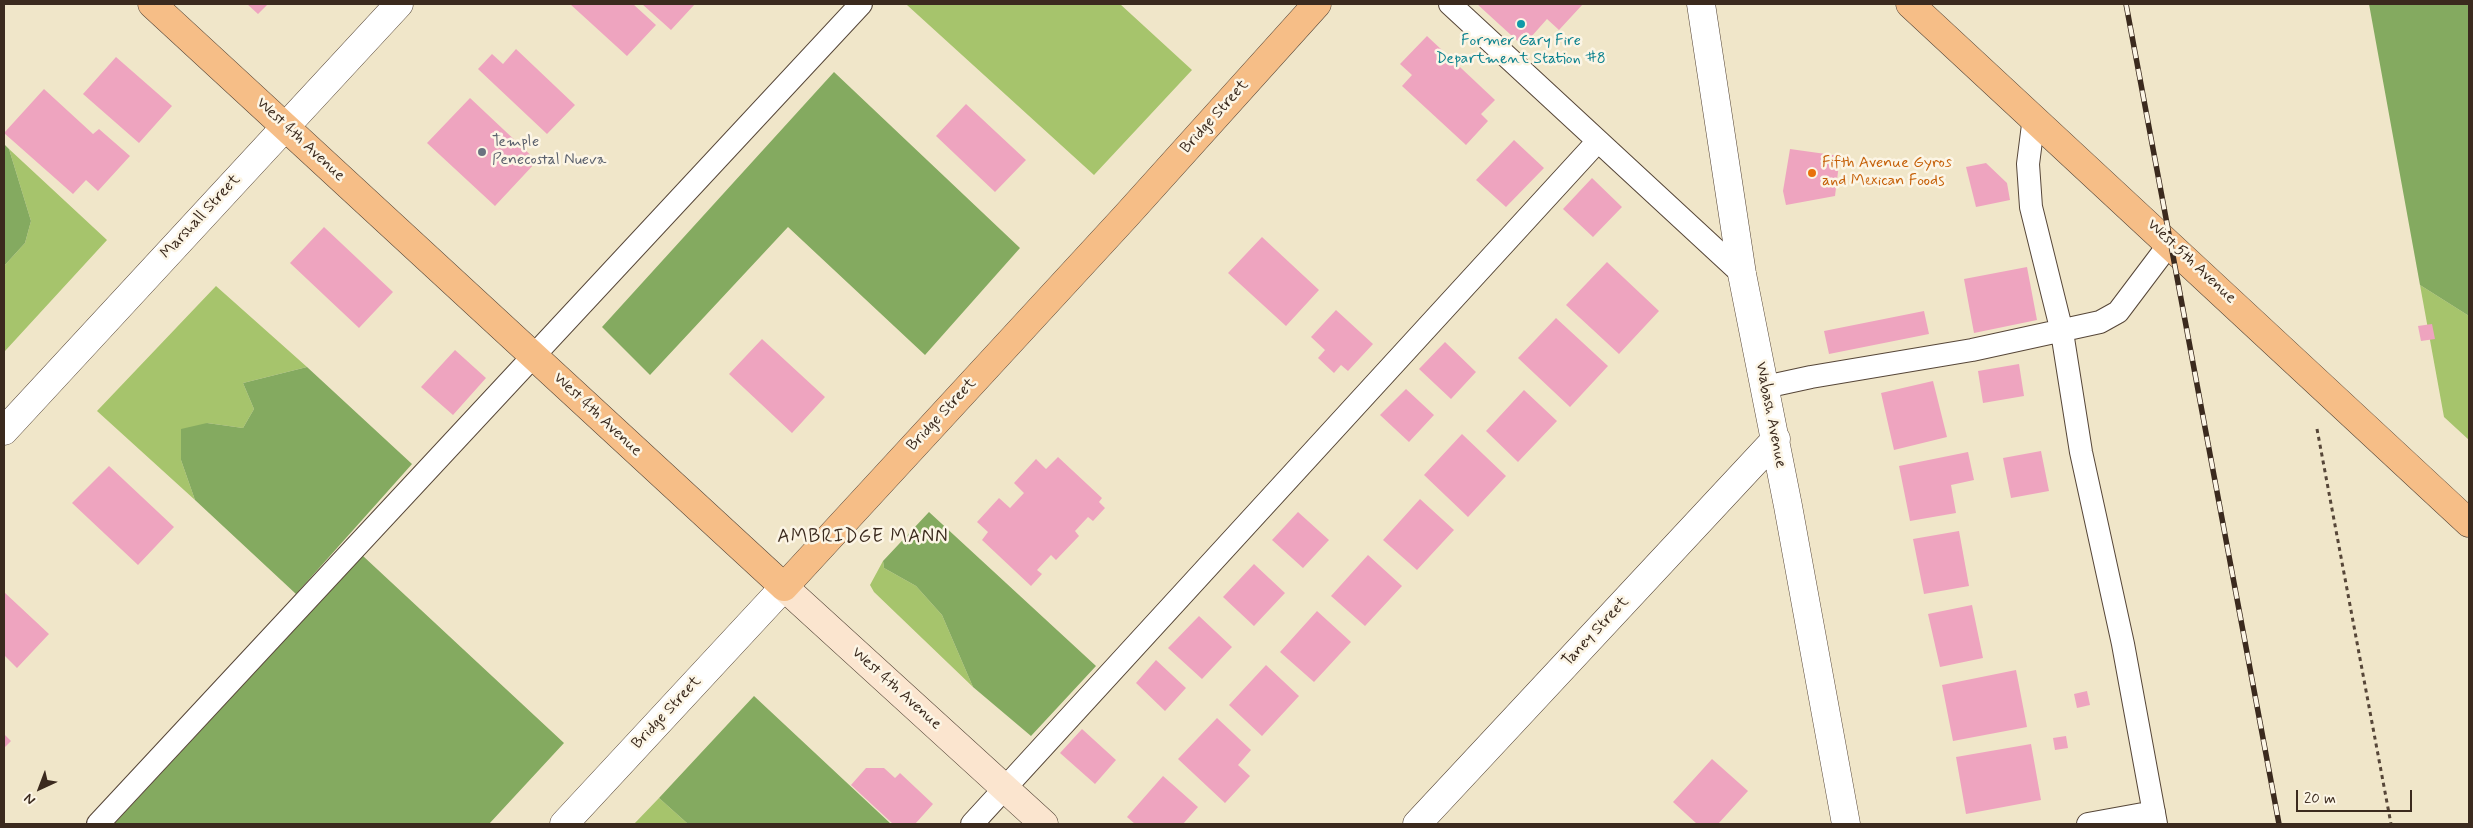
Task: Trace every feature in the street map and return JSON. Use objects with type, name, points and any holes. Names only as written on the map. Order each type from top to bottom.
[{"type":"main road","name":"West 4th Avenue","points":[[152,4],[1044,824]]},
{"type":"main road","name":"Bridge Street","points":[[784,587],[1126,216],[1316,4]]},
{"type":"main road","name":"West 5th Avenue","points":[[1910,4],[1931,14],[2034,118],[2469,523]]},
{"type":"street","name":"Marshall Street","points":[[4,431],[399,4]]},
{"type":"street","name":"Wabash Avenue","points":[[1701,4],[1742,274],[1776,439],[1846,824]]},
{"type":"street","name":"Taney Street","points":[[1417,824],[1776,439]]},
{"type":"street","name":"Bridge Street","points":[[564,824],[784,587]]},
{"type":"lane","points":[[98,824],[861,4]]},
{"type":"lane","points":[[1450,4],[1742,274]]},
{"type":"lane","points":[[2034,118],[2028,164],[2029,193],[2062,332],[2081,452],[2123,644],[2155,818],[2088,824]]},
{"type":"lane","points":[[972,824],[1598,141]]},
{"type":"lane","points":[[1765,387],[2062,332],[2100,322],[2118,312],[2170,243]]},
{"type":"path","points":[[2306,371],[2391,824]]},
{"type":"green space","points":[[1120,4],[1192,70],[1094,175],[907,5]]},
{"type":"green space","points":[[2369,4],[2469,4],[2469,316],[2420,285]]},
{"type":"green space","points":[[834,72],[1020,248],[925,355],[788,227],[650,375],[602,327]]},
{"type":"green space","points":[[4,144],[9,149],[31,221],[25,243],[4,266]]},
{"type":"green space","points":[[9,149],[107,240],[5,351],[4,266],[25,243],[31,221]]},
{"type":"green space","points":[[2420,285],[2469,316],[2469,440],[2444,417]]},
{"type":"green space","points":[[216,286],[307,367],[243,383],[254,409],[243,428],[207,423],[181,460],[195,500],[97,411]]},
{"type":"green space","points":[[307,367],[412,464],[296,594],[195,500],[181,460],[181,429],[207,423],[243,428],[254,409],[243,383]]},
{"type":"green space","points":[[929,512],[1096,666],[1031,736],[973,687],[942,615],[916,586],[884,568],[883,561]]},
{"type":"green space","points":[[363,556],[564,743],[489,824],[114,824]]},
{"type":"green space","points":[[883,561],[884,568],[916,586],[942,615],[973,687],[874,592],[870,585]]},
{"type":"green space","points":[[754,696],[891,824],[688,824],[659,798]]},
{"type":"green space","points":[[659,798],[688,824],[634,824]]},
{"type":"building","points":[[247,4],[268,4],[258,14]]},
{"type":"building","points":[[570,4],[633,4],[656,25],[627,56]]},
{"type":"building","points":[[642,4],[695,4],[671,30]]},
{"type":"building","name":"Former Gary Fire Department Station #8","points":[[1477,4],[1583,4],[1559,30],[1547,19],[1523,46]]},
{"type":"building","points":[[1427,36],[1495,100],[1481,114],[1488,121],[1466,145],[1402,86],[1412,75],[1400,64]]},
{"type":"building","points":[[516,49],[575,105],[547,134],[478,69],[492,54],[503,64]]},
{"type":"building","points":[[116,57],[172,106],[139,143],[83,94]]},
{"type":"building","points":[[44,89],[93,134],[99,129],[130,156],[98,191],[86,180],[73,194],[4,133]]},
{"type":"building","name":"Temple Penecostal Nueva","points":[[470,98],[537,161],[495,206],[427,143]]},
{"type":"building","points":[[966,104],[1026,160],[995,192],[936,136]]},
{"type":"building","points":[[1514,140],[1544,168],[1506,207],[1476,180]]},
{"type":"building","name":"Fifth Avenue Gyros and Mexican Foods","points":[[1790,149],[1840,156],[1835,196],[1786,205],[1783,191]]},
{"type":"building","points":[[1986,163],[2007,183],[2010,200],[1976,207],[1966,167]]},
{"type":"building","points":[[1592,178],[1622,207],[1593,237],[1563,209]]},
{"type":"building","points":[[324,227],[393,292],[359,328],[290,263]]},
{"type":"building","points":[[1262,237],[1319,290],[1286,326],[1228,273]]},
{"type":"building","points":[[1607,262],[1659,311],[1619,354],[1566,305]]},
{"type":"building","points":[[2027,267],[2037,320],[1974,333],[1964,279]]},
{"type":"building","points":[[1336,310],[1373,344],[1348,371],[1341,365],[1334,373],[1318,358],[1325,350],[1311,337]]},
{"type":"building","points":[[1924,311],[1929,334],[1829,354],[1824,331]]},
{"type":"building","points":[[1556,318],[1608,366],[1570,407],[1518,358]]},
{"type":"building","points":[[2432,324],[2435,339],[2421,341],[2418,326]]},
{"type":"building","points":[[762,339],[825,397],[792,433],[729,374]]},
{"type":"building","points":[[1445,342],[1476,372],[1451,399],[1419,369]]},
{"type":"building","points":[[455,350],[486,378],[453,415],[421,387]]},
{"type":"building","points":[[2019,364],[2024,396],[1983,403],[1978,371]]},
{"type":"building","points":[[1933,381],[1947,437],[1894,450],[1881,393]]},
{"type":"building","points":[[1406,389],[1434,415],[1409,442],[1380,415]]},
{"type":"building","points":[[1524,390],[1557,421],[1518,462],[1486,431]]},
{"type":"building","points":[[1462,434],[1506,476],[1468,517],[1424,475]]},
{"type":"building","points":[[2041,451],[2049,491],[2011,498],[2003,458]]},
{"type":"building","points":[[1968,452],[1974,480],[1951,485],[1956,513],[1910,521],[1899,466]]},
{"type":"building","points":[[1058,457],[1102,498],[1099,502],[1105,508],[1093,521],[1088,517],[1075,531],[1079,536],[1056,560],[1051,555],[1037,570],[1042,574],[1031,586],[982,540],[988,532],[977,522],[999,498],[1010,508],[1024,493],[1014,483],[1036,459],[1046,469]]},
{"type":"building","points":[[109,466],[174,527],[138,565],[72,503]]},
{"type":"building","points":[[1420,499],[1454,530],[1417,570],[1383,540]]},
{"type":"building","points":[[1298,512],[1329,540],[1303,568],[1272,540]]},
{"type":"building","points":[[1959,531],[1969,586],[1924,594],[1913,539]]},
{"type":"building","points":[[1368,555],[1402,586],[1365,626],[1331,596]]},
{"type":"building","points":[[1254,564],[1285,593],[1254,626],[1223,597]]},
{"type":"building","points":[[4,592],[49,634],[17,668],[4,655]]},
{"type":"building","points":[[1972,605],[1983,658],[1940,667],[1928,614]]},
{"type":"building","points":[[1317,611],[1351,642],[1314,682],[1280,652]]},
{"type":"building","points":[[1199,616],[1232,647],[1202,679],[1168,648]]},
{"type":"building","points":[[1156,660],[1186,688],[1165,711],[1136,683]]},
{"type":"building","points":[[1266,665],[1299,696],[1262,736],[1229,705]]},
{"type":"building","points":[[2016,670],[2027,727],[1953,741],[1942,685]]},
{"type":"building","points":[[2087,691],[2090,705],[2077,708],[2074,694]]},
{"type":"building","points":[[1217,718],[1251,750],[1238,765],[1250,776],[1225,803],[1178,759]]},
{"type":"building","points":[[1082,729],[1116,760],[1095,784],[1060,753]]},
{"type":"building","points":[[4,734],[11,741],[4,748]]},
{"type":"building","points":[[2066,736],[2068,748],[2055,750],[2053,738]]},
{"type":"building","points":[[2031,744],[2041,800],[1966,814],[1956,757]]},
{"type":"building","points":[[1712,759],[1748,791],[1718,824],[1697,824],[1673,802]]},
{"type":"building","points":[[866,768],[884,768],[895,778],[900,773],[933,804],[915,824],[893,824],[851,785]]},
{"type":"building","points":[[1163,776],[1198,807],[1183,824],[1135,824],[1127,817]]},
{"type":"railway","points":[[2126,4],[2279,824]]},
{"type":"place","name":"Former Gary Fire Department Station #8","points":[[1521,24]]},
{"type":"place","name":"Temple Penecostal Nueva","points":[[482,152]]},
{"type":"place","name":"Fifth Avenue Gyros and Mexican Foods","points":[[1812,173]]},
{"type":"district","name":"AMBRIDGE MANN","points":[[863,538]]}]
